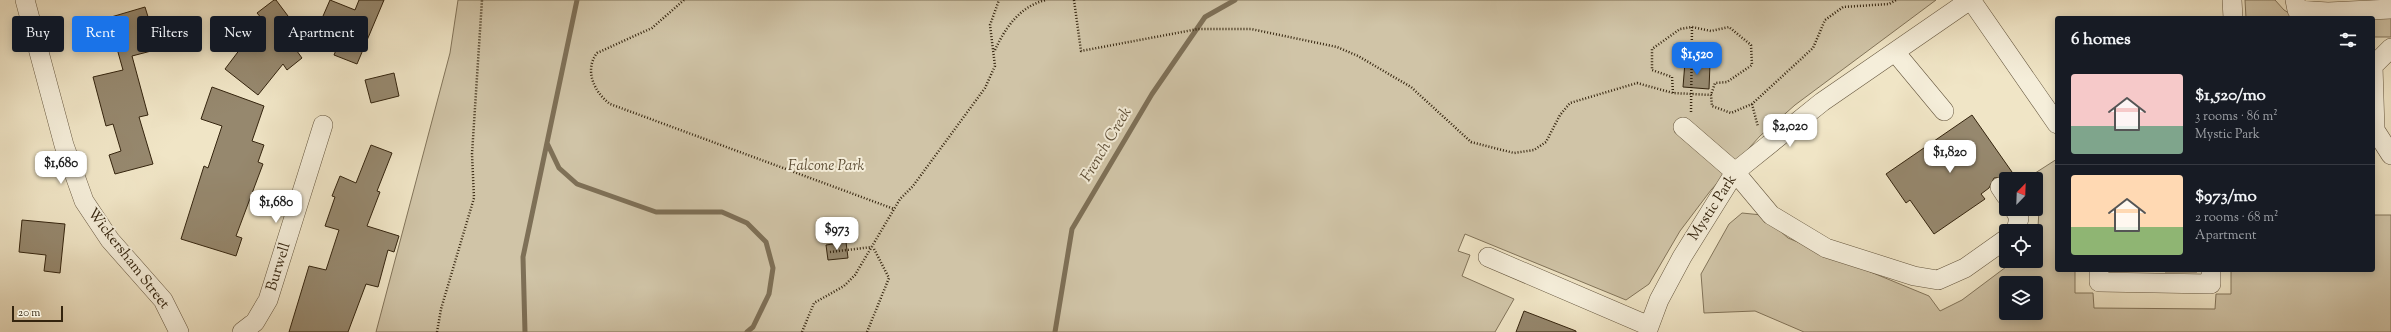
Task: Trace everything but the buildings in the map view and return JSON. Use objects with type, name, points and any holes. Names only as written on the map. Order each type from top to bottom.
[{"type":"street","name":"Wickersham Street","points":[[25,0],[64,145],[84,201],[110,240],[163,300],[179,332]]},
{"type":"street","points":[[1969,0],[2055,121]]},
{"type":"street","name":"Mystic Park","points":[[1648,329],[1659,300],[1682,257],[1735,172],[1822,102],[1969,0]]},
{"type":"street","points":[[2232,0],[2233,16]]},
{"type":"street","points":[[2295,0],[2297,10],[2328,12],[2391,9]]},
{"type":"street","points":[[2375,64],[2391,48]]},
{"type":"street","points":[[1895,52],[1944,111]]},
{"type":"street","name":"Burwell","points":[[242,332],[255,322],[268,300],[323,125]]},
{"type":"street","points":[[1683,127],[1735,172],[1771,215],[1826,248],[1914,276],[1938,280],[1965,268],[1999,244]]},
{"type":"street","points":[[2375,131],[2391,155]]},
{"type":"street","points":[[1488,257],[1648,329]]},
{"type":"street","points":[[2099,272],[2099,282],[2154,277],[2211,284],[2211,272]]},
{"type":"path","points":[[437,332],[441,309],[474,198],[472,154],[482,0]]},
{"type":"path","points":[[684,0],[652,28],[597,53],[591,60],[590,69],[599,96],[610,104],[894,209]]},
{"type":"path","points":[[802,332],[814,303],[844,286],[856,275],[894,209],[985,88],[995,66],[990,25],[999,0]]},
{"type":"path","points":[[994,50],[1003,32],[1024,9],[1046,0]]},
{"type":"path","points":[[1074,0],[1081,51],[1198,29],[1251,29],[1337,47],[1358,56],[1411,87],[1471,142],[1514,153],[1534,150],[1546,142],[1560,115],[1570,104],[1636,83],[1673,93],[1710,95]]},
{"type":"path","points":[[1673,93],[1672,77],[1652,70],[1652,49],[1680,29],[1692,27],[1710,31],[1729,27],[1751,45],[1752,65],[1728,82],[1715,83],[1710,95],[1712,106],[1731,113],[1752,104],[1813,48],[1825,20],[1843,7],[1890,4],[1896,0]]},
{"type":"path","points":[[1683,127],[1691,113],[1692,27]]},
{"type":"path","points":[[1752,104],[1758,126]]},
{"type":"path","points":[[830,252],[872,247]]},
{"type":"path","points":[[868,332],[889,278],[872,247]]},
{"type":"green space","name":"Falcone Park","points":[[458,0],[1936,0],[1795,105],[1760,136],[1711,190],[1680,231],[1649,284],[1626,300],[1465,234],[1458,251],[1470,255],[1462,276],[1514,299],[1495,332],[376,332],[450,53]]},
{"type":"green space","points":[[2245,0],[2275,0],[2284,10],[2294,16],[2246,16]]},
{"type":"green space","points":[[2391,15],[2391,37],[2375,37],[2375,16],[2294,16]]},
{"type":"green space","points":[[2055,160],[2055,272],[2075,272],[2075,293],[2093,293],[2094,308],[2215,309],[2216,294],[2231,294],[2231,272],[2375,272],[2375,215],[2391,215],[2391,332],[1804,332],[1755,311],[1704,313],[1701,274],[1729,224],[1742,213],[1762,215],[1788,238],[1929,296],[1940,311],[1962,300],[2005,268],[2043,268],[2043,224],[2038,224],[2039,216],[2043,216],[2043,172],[2037,172]]},
{"type":"waterway","points":[[525,332],[523,257],[577,0]]},
{"type":"waterway","name":"French Creek","points":[[1055,332],[1072,229],[1152,94],[1205,17],[1235,0]]},
{"type":"waterway","points":[[547,143],[559,168],[577,184],[656,212],[722,212],[747,223],[766,242],[773,268],[769,294],[753,327],[747,332]]}]
